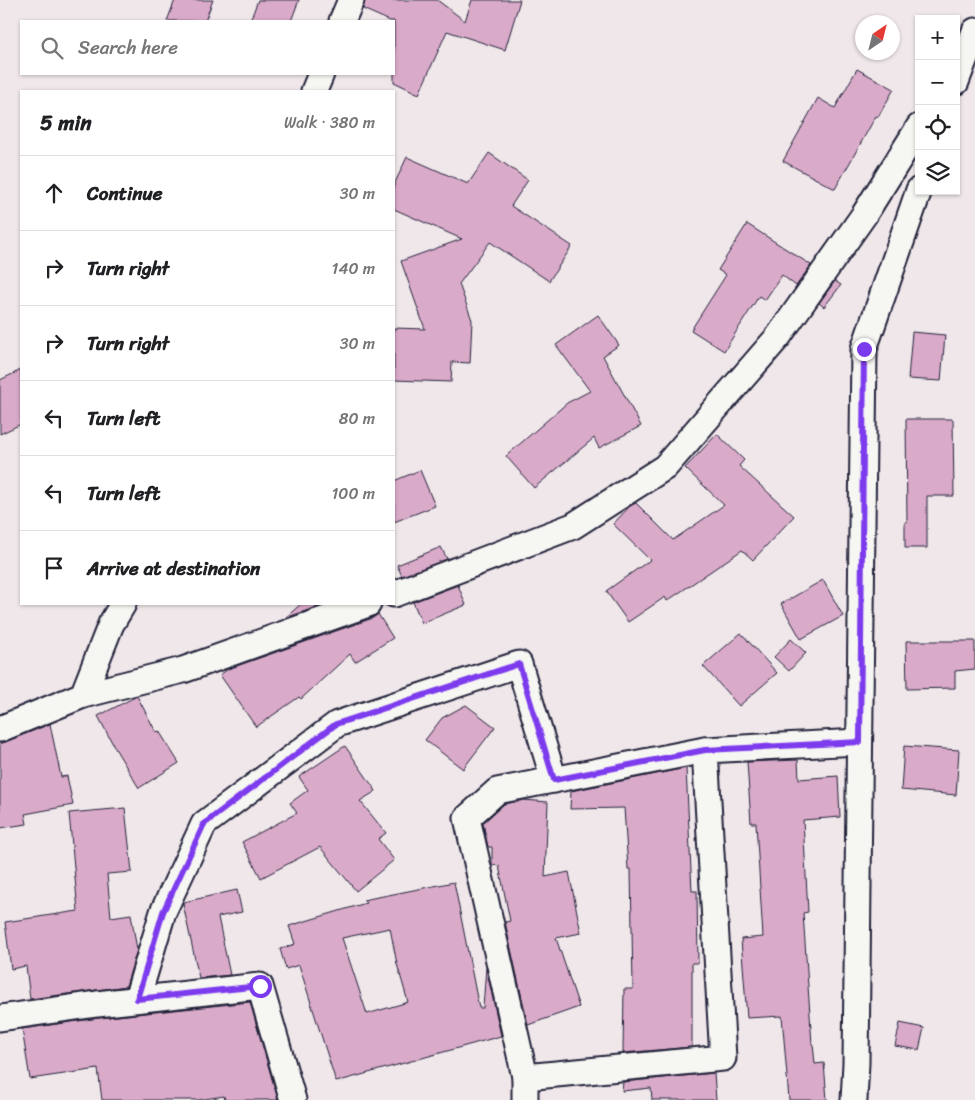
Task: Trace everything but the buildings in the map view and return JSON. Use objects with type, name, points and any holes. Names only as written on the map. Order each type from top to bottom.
[{"type":"street","points":[[342,20],[351,0]]},
{"type":"street","points":[[960,69],[966,49]]},
{"type":"street","points":[[314,90],[321,75]]},
{"type":"street","points":[[395,594],[573,526],[665,467],[778,338],[864,214],[915,133]]},
{"type":"street","points":[[854,1100],[856,1063],[864,349],[917,195]]},
{"type":"street","points":[[83,695],[111,624],[122,605]]},
{"type":"street","points":[[0,729],[83,695],[184,670],[365,605]]},
{"type":"street","points":[[137,999],[163,912],[204,824],[336,724],[519,664],[554,780]]},
{"type":"street","points":[[705,750],[723,1058],[525,1088],[467,818],[497,790],[705,750],[860,742]]},
{"type":"street","points":[[0,1018],[137,999],[260,986],[293,1100]]},
{"type":"route","points":[[260,986],[137,999],[163,912],[204,824],[336,724],[519,664],[554,780],[705,750],[860,742],[864,349]]}]
